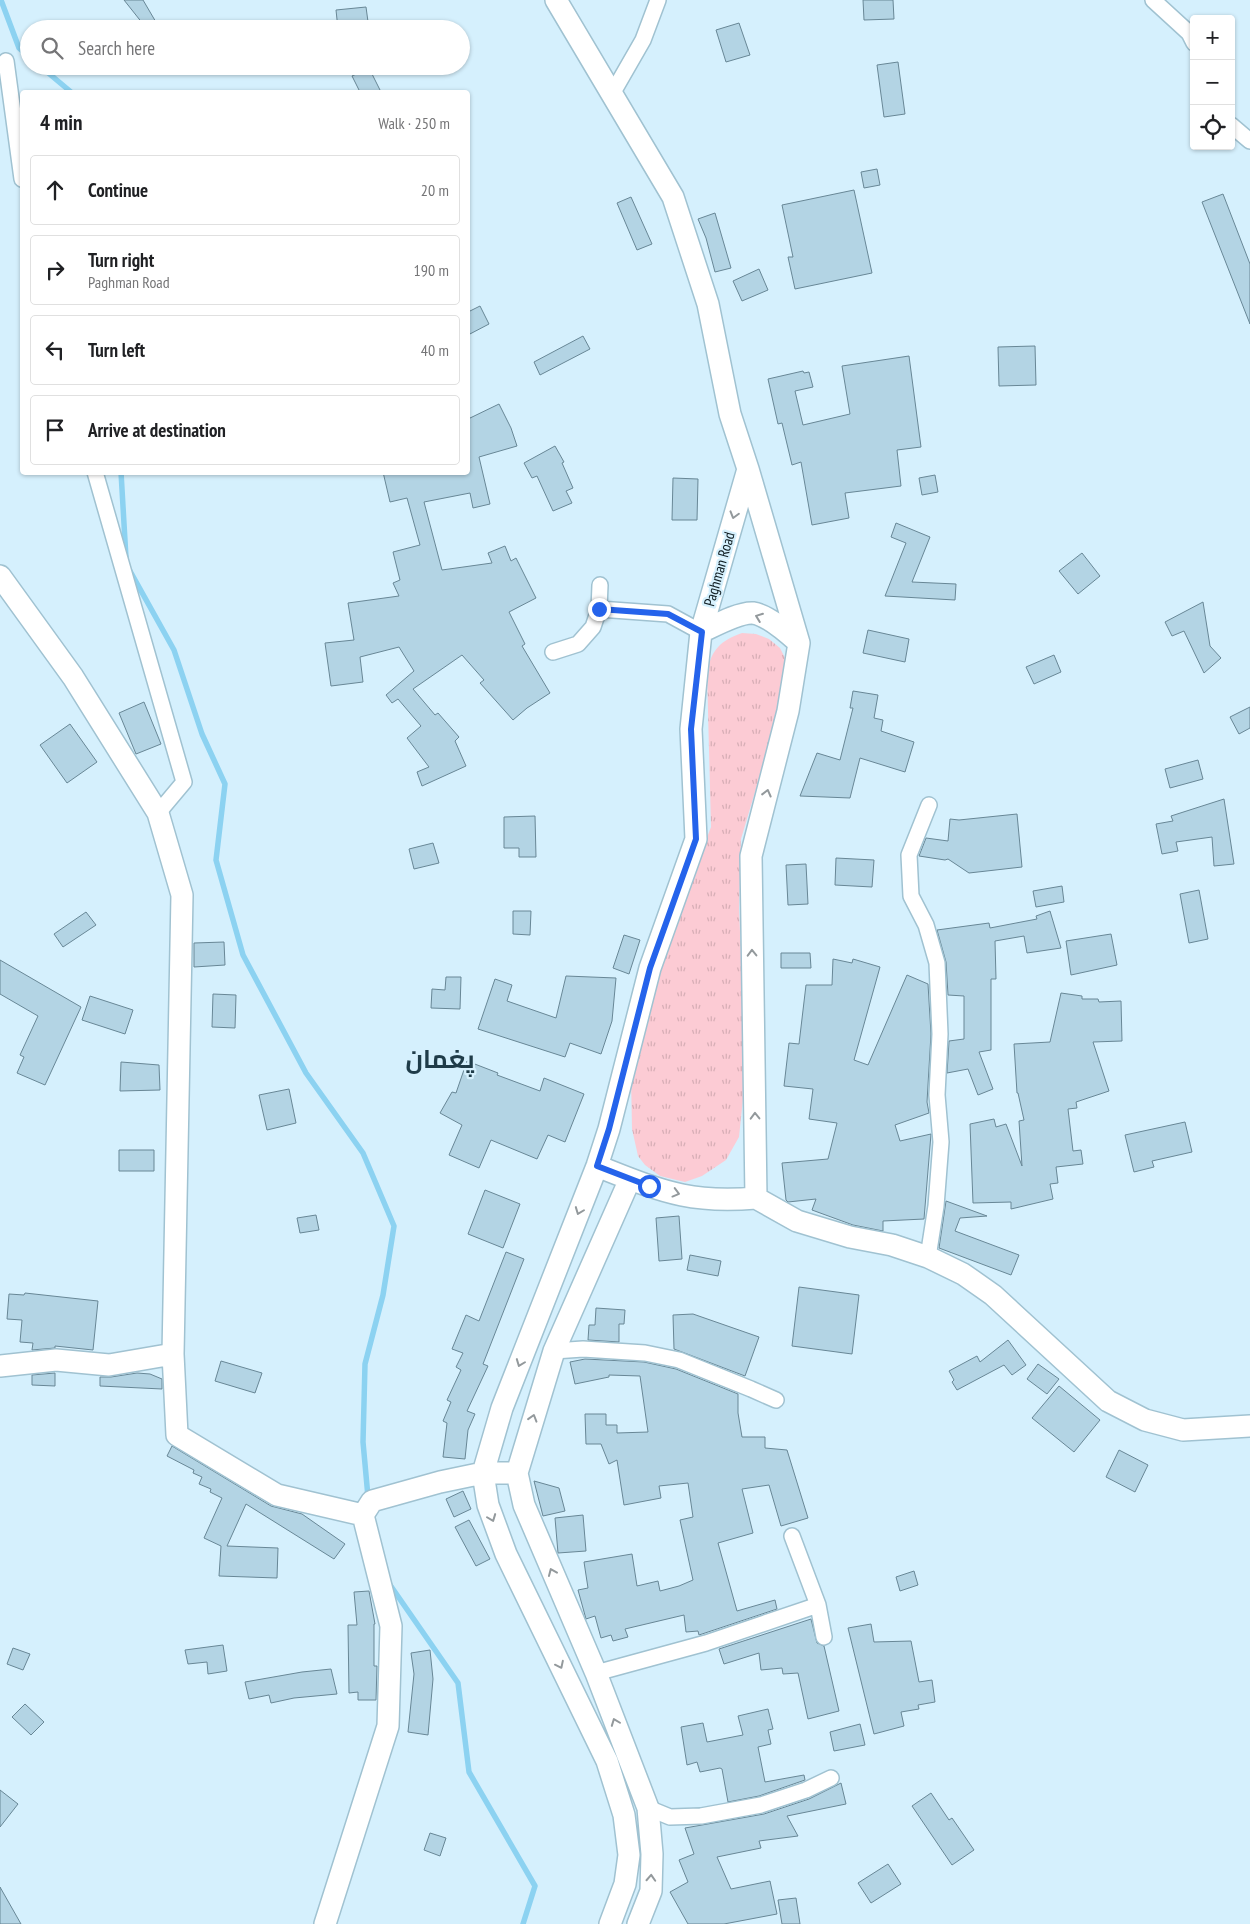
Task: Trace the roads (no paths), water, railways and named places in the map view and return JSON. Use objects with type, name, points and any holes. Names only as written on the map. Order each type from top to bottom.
[{"type":"main road","points":[[556,0],[673,198],[708,304],[730,414],[799,643],[788,711],[751,856],[756,1198]]},
{"type":"main road","name":"Paghman Road","points":[[483,1473],[502,1408],[597,1166],[609,1129],[650,968],[696,839],[691,729],[702,632],[748,469]]},
{"type":"main road","points":[[0,576],[73,677],[158,813],[182,895],[173,1354],[177,1435],[277,1495],[363,1515]]},
{"type":"main road","points":[[702,632],[731,618],[753,613],[780,626],[799,643]]},
{"type":"main road","points":[[597,1166],[630,1179],[683,1195],[734,1200],[756,1198],[797,1222],[850,1237],[892,1245],[928,1257],[963,1274],[993,1295],[1108,1401],[1145,1420],[1183,1430],[1250,1426]]},
{"type":"main road","points":[[630,1179],[554,1351],[516,1473],[524,1505],[596,1673],[648,1808],[652,1854],[651,1891],[638,1924]]},
{"type":"main road","points":[[0,1366],[56,1360],[109,1365],[173,1354]]},
{"type":"main road","points":[[483,1473],[488,1504],[506,1554],[607,1761],[624,1815],[629,1854],[626,1884],[610,1924]]},
{"type":"main road","points":[[325,1924],[388,1726],[391,1626],[363,1515],[372,1501],[440,1482],[483,1473],[516,1473]]},
{"type":"street","points":[[612,94],[643,40],[658,0]]},
{"type":"street","points":[[1153,0],[1190,35]]},
{"type":"street","points":[[6,61],[20,164]]},
{"type":"street","points":[[1235,128],[1250,141]]},
{"type":"street","points":[[96,475],[184,782],[158,813]]},
{"type":"street","points":[[553,652],[578,644],[593,627],[599,609],[600,585]]},
{"type":"street","points":[[599,609],[668,614],[702,632]]},
{"type":"street","points":[[928,1257],[936,1206],[941,1142],[936,1095],[940,1034],[937,963],[926,925],[911,896],[909,855],[929,805]]},
{"type":"street","points":[[554,1351],[584,1349],[645,1353],[679,1360],[751,1388],[776,1400]]},
{"type":"street","points":[[792,1536],[818,1606],[824,1637]]},
{"type":"street","points":[[596,1673],[706,1643],[818,1606]]},
{"type":"street","points":[[648,1808],[670,1818],[701,1816],[761,1805],[806,1790],[830,1778]]},
{"type":"waterway","points":[[1,0],[20,49]]},
{"type":"waterway","points":[[51,75],[69,90]]},
{"type":"waterway","points":[[121,475],[126,558]]},
{"type":"waterway","points":[[130,571],[174,650],[202,734],[225,784],[216,860],[243,955],[306,1073],[363,1153],[394,1226],[383,1295],[365,1364],[363,1442],[368,1497]]},
{"type":"waterway","points":[[388,1582],[458,1683],[469,1772],[535,1886],[523,1924]]},
{"type":"district","name":"پغمان","points":[[440,1059]]}]
